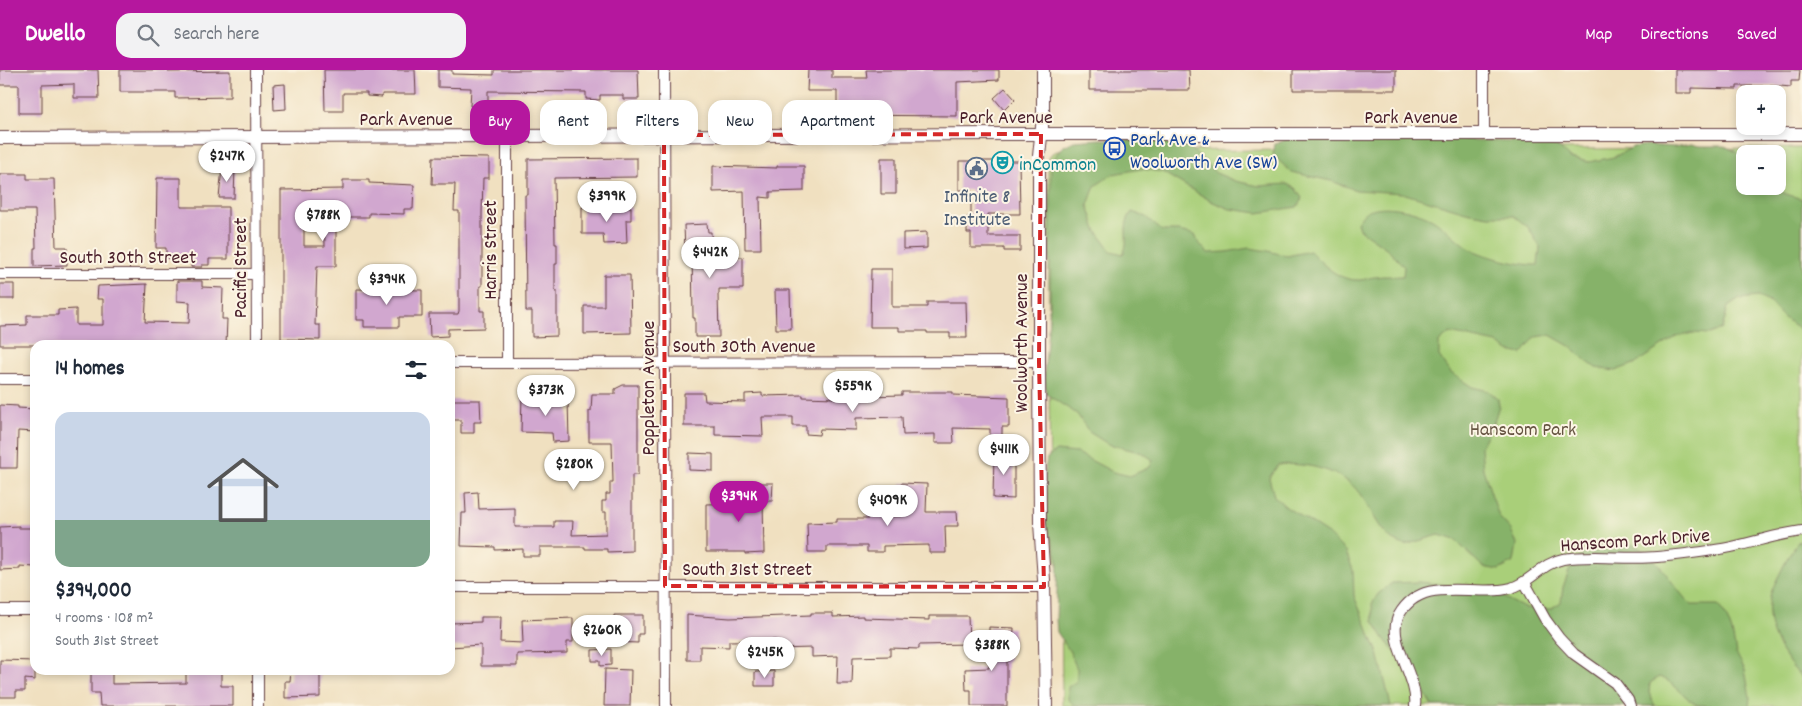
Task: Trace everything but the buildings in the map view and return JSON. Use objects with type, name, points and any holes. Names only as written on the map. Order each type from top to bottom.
[{"type":"street","name":"Pacific Street","points":[[256,70],[257,340]]},
{"type":"street","name":"Poppleton Avenue","points":[[664,70],[664,100]]},
{"type":"street","name":"Woolworth Avenue","points":[[1043,70],[1039,156],[1039,362],[1040,523],[1044,587],[1046,706]]},
{"type":"street","points":[[1484,70],[1484,135]]},
{"type":"street","name":"Park Avenue","points":[[698,136],[1802,134]]},
{"type":"street","name":"Park Avenue","points":[[0,138],[470,136]]},
{"type":"street","name":"Park Avenue","points":[[530,136],[617,136]]},
{"type":"street","name":"Harris Street","points":[[507,145],[507,363]]},
{"type":"street","name":"Poppleton Avenue","points":[[664,145],[666,706]]},
{"type":"street","name":"South 30th Street","points":[[0,274],[257,274]]},
{"type":"street","name":"South 30th Avenue","points":[[455,364],[1039,362]]},
{"type":"street","points":[[0,379],[30,379]]},
{"type":"street","name":"Hanscom Park Drive","points":[[1415,706],[1416,698],[1413,684],[1396,634],[1398,618],[1404,609],[1414,599],[1425,593],[1438,590],[1496,590],[1512,588],[1524,583],[1546,565],[1564,559],[1635,559],[1693,554],[1802,530]]},
{"type":"street","points":[[1524,583],[1545,620],[1559,638],[1574,654],[1615,683],[1628,700],[1630,706]]},
{"type":"street","name":"South 31st Street","points":[[455,587],[1044,587]]},
{"type":"street","points":[[0,610],[30,610]]},
{"type":"street","points":[[258,675],[258,706]]},
{"type":"highlighted area","points":[[1041,134],[1039,362],[1044,587],[665,586],[664,135]]},
{"type":"green space","points":[[1290,138],[1395,141],[1455,139],[1516,142],[1557,146],[1570,158],[1589,162],[1614,157],[1633,147],[1647,145],[1674,147],[1691,144],[1699,146],[1725,146],[1736,152],[1736,195],[1786,194],[1802,199],[1802,331],[1783,317],[1769,302],[1758,297],[1740,299],[1728,307],[1722,329],[1710,334],[1693,333],[1676,337],[1634,364],[1615,371],[1596,368],[1573,348],[1550,335],[1535,337],[1522,354],[1508,351],[1497,343],[1450,333],[1439,342],[1439,356],[1451,373],[1472,387],[1489,391],[1498,399],[1499,406],[1493,424],[1481,447],[1483,469],[1499,517],[1511,530],[1517,544],[1514,562],[1499,570],[1483,567],[1455,540],[1439,535],[1405,545],[1395,542],[1389,538],[1364,499],[1353,486],[1334,473],[1323,469],[1289,464],[1278,465],[1269,478],[1274,496],[1286,507],[1328,534],[1346,552],[1353,570],[1354,596],[1378,653],[1391,706],[1075,706],[1068,699],[1068,687],[1077,681],[1077,669],[1069,650],[1057,632],[1058,560],[1044,523],[1044,477],[1047,458],[1056,451],[1077,453],[1113,472],[1130,476],[1150,467],[1153,460],[1143,453],[1108,444],[1089,432],[1077,414],[1046,394],[1044,375],[1050,307],[1051,162],[1062,147],[1074,141],[1100,139],[1167,141],[1186,144],[1216,173],[1235,181],[1259,186],[1287,184],[1295,188],[1302,198],[1297,207],[1258,213],[1230,209],[1213,202],[1162,172],[1141,169],[1113,174],[1095,186],[1088,205],[1096,230],[1111,251],[1123,254],[1128,218],[1132,212],[1146,217],[1162,231],[1179,231],[1195,235],[1198,242],[1208,253],[1249,248],[1287,256],[1310,251],[1332,271],[1352,280],[1379,276],[1403,276],[1404,267],[1389,250],[1359,229],[1357,222],[1363,214],[1374,208],[1383,207],[1411,211],[1428,217],[1443,226],[1467,247],[1481,254],[1512,262],[1538,265],[1540,247],[1528,227],[1514,216],[1488,216],[1466,212],[1402,193],[1356,190],[1331,181],[1291,172],[1273,155],[1275,144]]},
{"type":"green space","name":"Hanscom Park","points":[[1736,148],[1736,195],[1786,195],[1786,148],[1802,148],[1802,706],[1062,706],[1061,573],[1050,549],[1048,160],[1052,153],[1057,151]]},
{"type":"green space","points":[[1802,539],[1802,678],[1787,660],[1775,639],[1769,617],[1769,605],[1772,590],[1784,565],[1794,547]]},
{"type":"green space","points":[[1612,540],[1626,542],[1648,554],[1691,605],[1718,605],[1726,616],[1732,632],[1736,653],[1745,670],[1750,697],[1749,706],[1697,705],[1669,682],[1659,677],[1650,683],[1649,692],[1655,706],[1505,706],[1499,704],[1494,706],[1432,706],[1415,676],[1385,640],[1373,621],[1372,604],[1378,594],[1392,583],[1419,582],[1471,587],[1499,595],[1524,608],[1550,609],[1561,602],[1563,587],[1571,566],[1591,546]]},
{"type":"place","name":"Park Ave & Woolworth Ave (SW)","points":[[1114,149]]},
{"type":"place","name":"inCommon","points":[[1003,163]]},
{"type":"place","name":"Infinite 8 Institute","points":[[977,169]]}]
